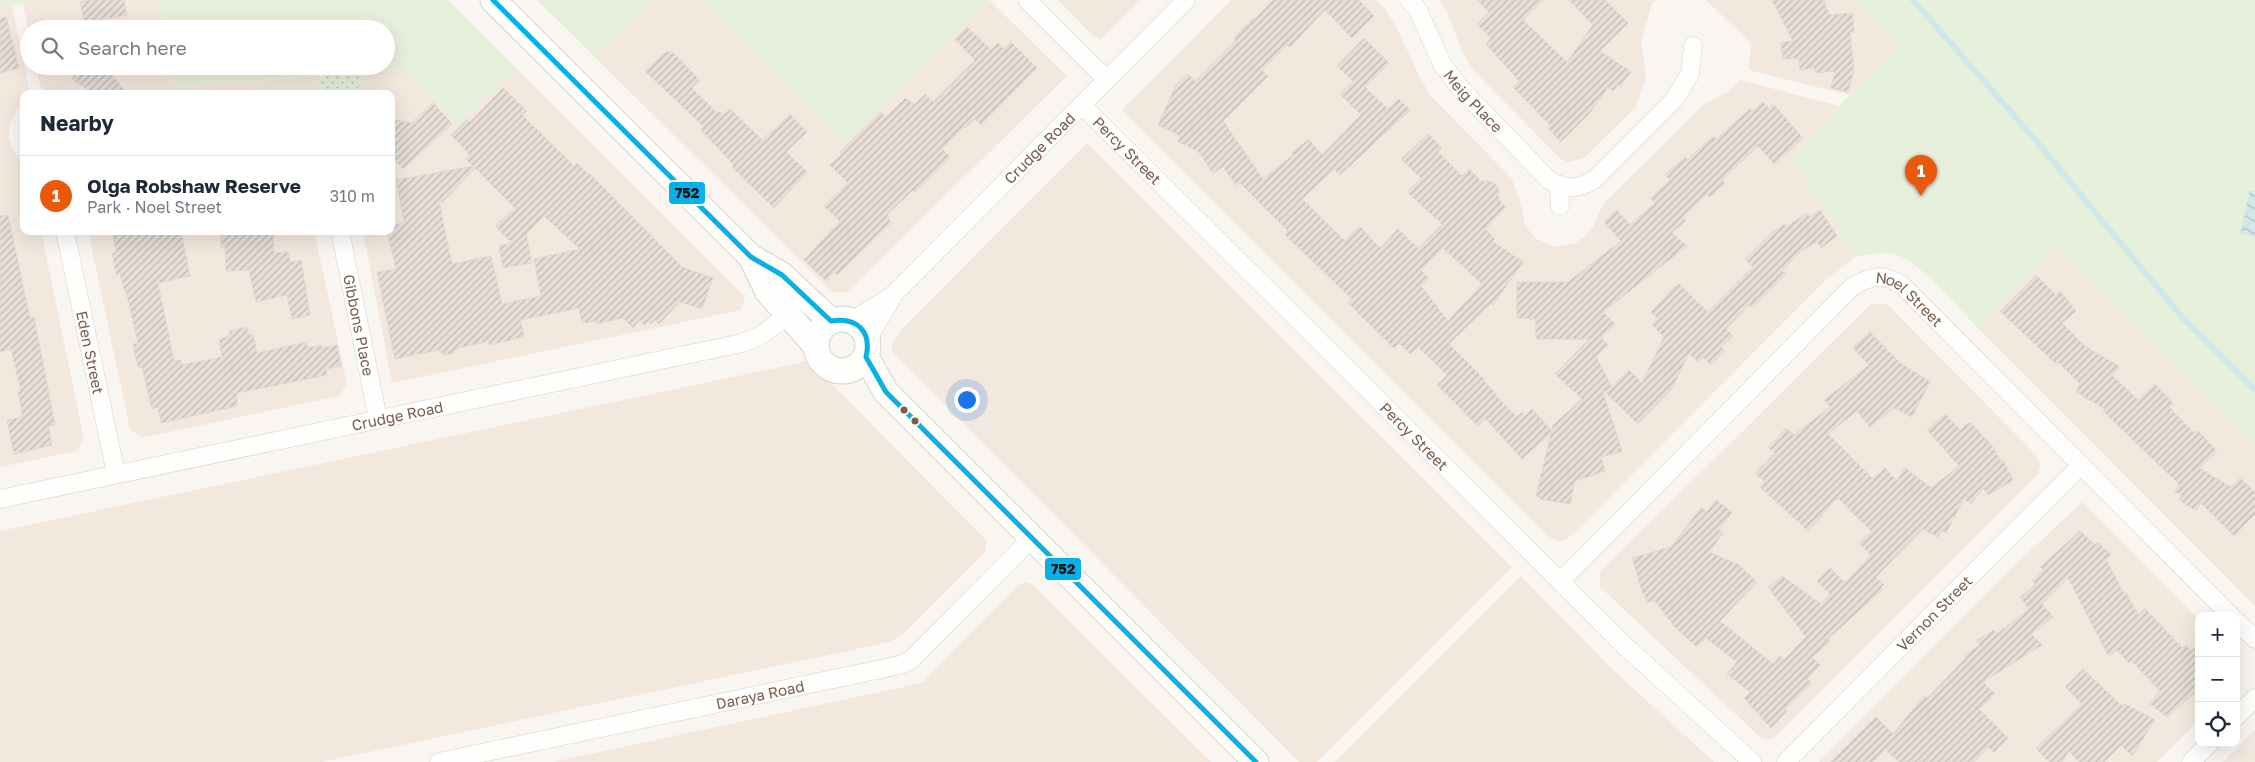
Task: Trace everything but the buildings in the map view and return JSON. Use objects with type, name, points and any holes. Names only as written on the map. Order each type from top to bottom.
[{"type":"street","points":[[493,0],[751,258],[782,275],[842,321],[865,332],[867,348],[886,392]]},
{"type":"street","points":[[1027,0],[1106,79]]},
{"type":"street","name":"Crudge Road","points":[[842,321],[893,295],[1186,0]]},
{"type":"street","name":"Meig Place","points":[[1409,0],[1418,10],[1442,64],[1460,88],[1549,180],[1559,186]]},
{"type":"street","points":[[1560,206],[1559,186],[1571,189],[1584,186],[1595,179],[1674,100],[1690,74],[1693,46]]},
{"type":"street","name":"Percy Street","points":[[1082,105],[1560,582],[1683,701],[1752,762]]},
{"type":"street","name":"Eden Street","points":[[66,235],[116,474]]},
{"type":"street","name":"Gibbons Place","points":[[341,235],[378,419]]},
{"type":"street","points":[[751,258],[768,292],[815,345],[818,358],[828,368],[844,372],[886,392],[1256,762]]},
{"type":"street","name":"Noel Street","points":[[1560,582],[1852,287],[1864,280],[1877,276],[1890,277],[1903,286],[2227,612]]},
{"type":"street","name":"Crudge Road","points":[[867,348],[893,295]]},
{"type":"street","name":"Crudge Road","points":[[0,499],[742,343],[760,336],[788,315]]},
{"type":"street","points":[[815,345],[821,329],[842,321]]},
{"type":"street","points":[[844,372],[853,369],[867,348]]},
{"type":"street","name":"Vernon Street","points":[[1786,762],[2081,465]]},
{"type":"street","name":"Daraya Road","points":[[439,762],[900,665],[911,660],[1032,538]]},
{"type":"street","points":[[2240,625],[2255,639]]},
{"type":"street","points":[[2240,713],[2255,698]]},
{"type":"street","points":[[2191,762],[2206,747]]},
{"type":"shaded area","points":[[43,0],[157,0],[161,20],[26,20],[23,4]]},
{"type":"shaded area","points":[[653,0],[700,0],[844,144],[989,0],[1067,76],[846,293],[831,291],[594,56]]},
{"type":"shaded area","points":[[1058,0],[1141,0],[1100,40],[1092,35]]},
{"type":"shaded area","points":[[1231,0],[1376,0],[1385,9],[1398,30],[1419,76],[1431,96],[1512,179],[1520,201],[1525,225],[1535,238],[1554,247],[1575,243],[1584,237],[1594,226],[1599,212],[1607,200],[1703,105],[1729,91],[1740,80],[1839,106],[1791,155],[1855,257],[1827,279],[1574,533],[1565,540],[1556,541],[1547,535],[1122,110]]},
{"type":"shaded area","points":[[1440,0],[1657,0],[1652,3],[1641,41],[1646,77],[1636,107],[1584,158],[1568,162],[1561,159],[1475,72],[1463,54],[1447,11]]},
{"type":"shaded area","points":[[1706,0],[1854,0],[1899,45],[1850,95],[1749,70],[1751,43]]},
{"type":"shaded area","points":[[12,6],[20,45],[20,75],[26,75],[29,88],[28,90],[20,90],[20,105],[10,125],[9,138],[13,150],[20,160],[20,235],[42,235],[84,439],[76,451],[0,467],[0,8]]},
{"type":"shaded area","points":[[516,68],[745,297],[741,310],[392,383],[364,235],[395,235],[395,90],[358,90],[360,75],[395,75],[395,71],[406,71],[459,124]]},
{"type":"shaded area","points":[[38,75],[173,75],[176,87],[319,76],[321,90],[43,90]]},
{"type":"shaded area","points":[[1087,143],[1512,567],[1317,762],[1299,762],[891,348],[892,343],[902,329]]},
{"type":"shaded area","points":[[89,235],[315,235],[347,384],[339,396],[141,438],[130,429]]},
{"type":"shaded area","points":[[2059,248],[2255,444],[2255,606],[1978,328]]},
{"type":"shaded area","points":[[1871,304],[1887,304],[2037,456],[2040,465],[2038,474],[1776,736],[1770,740],[1761,738],[1600,587],[1600,572]]},
{"type":"shaded area","points":[[809,361],[986,540],[986,551],[904,633],[890,642],[321,762],[0,762],[0,531]]},
{"type":"shaded area","points":[[2082,502],[2195,616],[2195,724],[2157,762],[1819,762],[2016,564]]},
{"type":"shaded area","points":[[1521,576],[1613,670],[1714,762],[1335,762]]},
{"type":"shaded area","points":[[1026,582],[1033,585],[1211,762],[553,762],[922,683],[1018,585]]},
{"type":"shaded area","points":[[2255,730],[2255,762],[2223,762],[2240,747]]},
{"type":"green space","points":[[0,0],[43,0],[0,8]]},
{"type":"green space","points":[[157,0],[448,0],[516,68],[459,125],[405,71],[395,71],[395,20],[161,20]]},
{"type":"green space","points":[[537,0],[653,0],[594,56]]},
{"type":"green space","points":[[700,0],[987,0],[988,1],[844,144]]},
{"type":"green space","points":[[1854,0],[2255,0],[2255,444],[2059,248],[1978,328],[1948,295],[1923,271],[1910,262],[1897,255],[1886,253],[1855,257],[1791,155],[1899,45]]},
{"type":"green space","points":[[173,75],[324,75],[176,87]]},
{"type":"green space","points":[[360,75],[358,90],[321,90],[319,76]]},
{"type":"water","points":[[2250,190],[2255,191],[2255,237],[2240,234]]},
{"type":"waterway","points":[[1913,0],[2038,143],[2182,317],[2255,390]]},
{"type":"transit line","name":"752","points":[[493,0],[751,257],[782,275],[831,321],[848,321],[861,328],[867,340],[866,357],[886,392],[1256,762]]},
{"type":"place","name":"Olga Robshaw Reserve","points":[[1921,196]]}]
